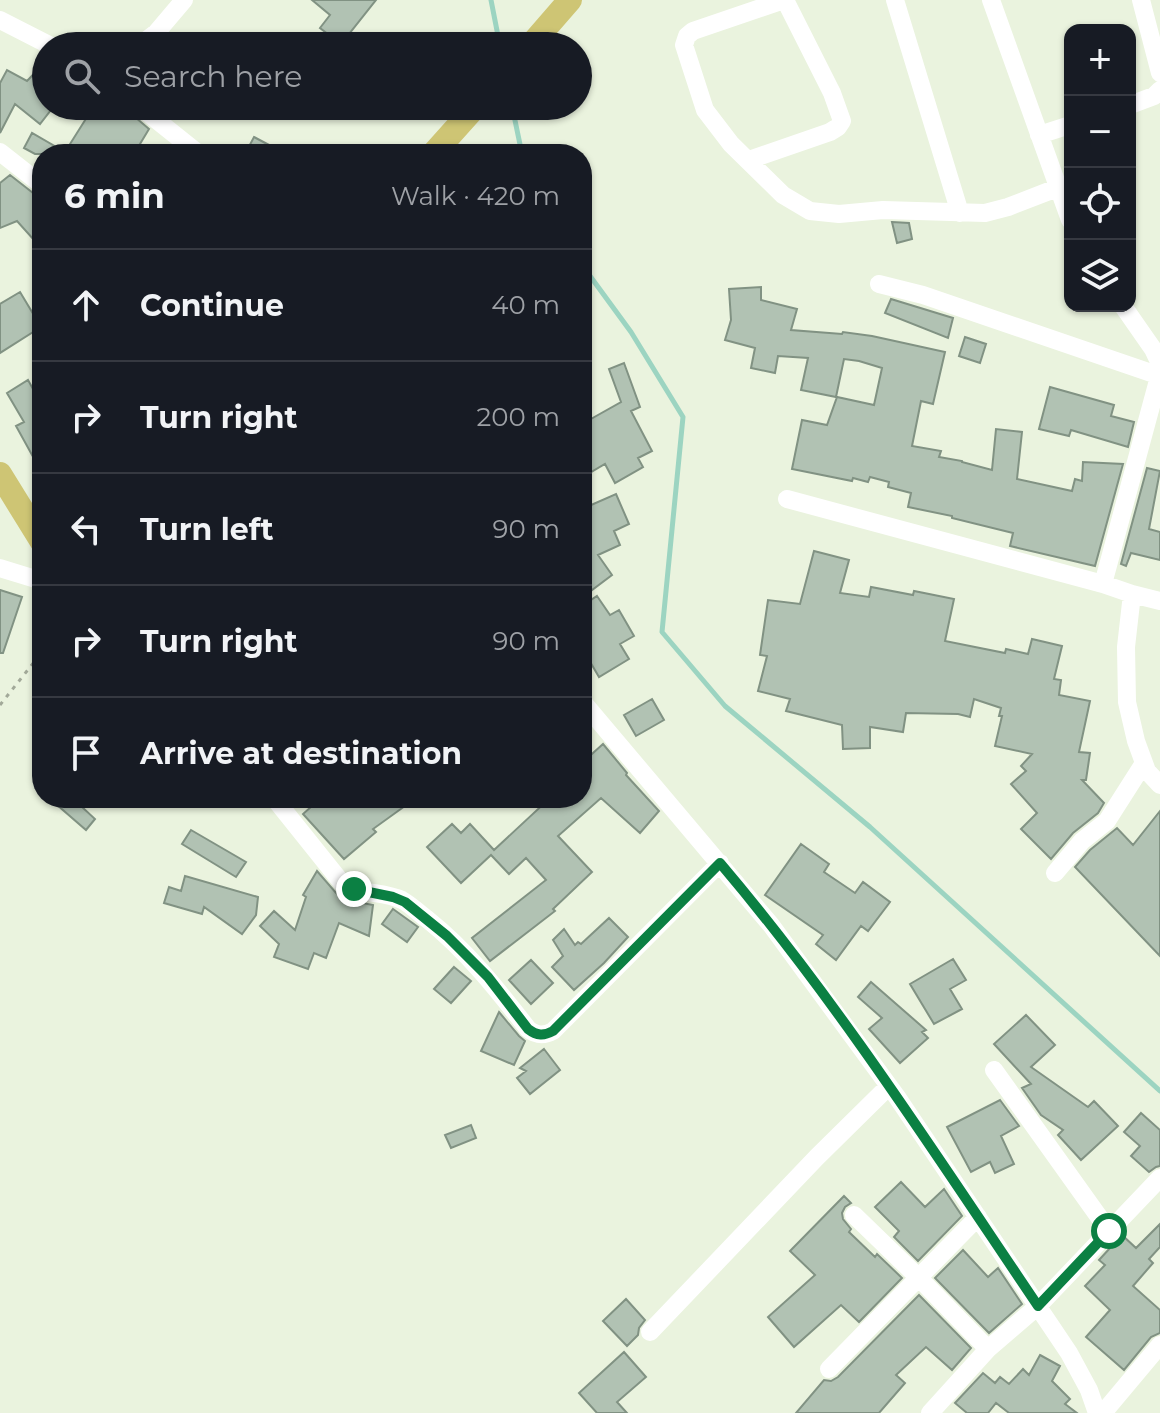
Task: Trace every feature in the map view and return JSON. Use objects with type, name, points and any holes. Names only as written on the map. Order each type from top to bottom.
[{"type":"main road","points":[[542,32],[570,0]]},
{"type":"main road","points":[[442,144],[463,120]]},
{"type":"main road","points":[[0,474],[32,526]]},
{"type":"street","points":[[157,32],[184,0]]},
{"type":"street","points":[[749,160],[830,132],[842,121],[832,93],[784,0],[693,31],[684,41],[705,110],[731,144],[783,195],[810,211],[839,214],[883,210],[985,213],[1057,188]]},
{"type":"street","points":[[895,0],[960,213]]},
{"type":"street","points":[[991,0],[1064,205]]},
{"type":"street","points":[[1141,0],[1160,73]]},
{"type":"street","points":[[0,20],[32,36]]},
{"type":"street","points":[[1136,103],[1154,96],[1160,90]]},
{"type":"street","points":[[156,120],[186,144]]},
{"type":"street","points":[[1039,135],[1064,127]]},
{"type":"street","points":[[0,152],[32,177]]},
{"type":"street","points":[[879,284],[923,295],[1160,375],[1103,584]]},
{"type":"street","points":[[1127,312],[1160,364]]},
{"type":"street","points":[[787,499],[1160,601]]},
{"type":"street","points":[[0,568],[32,578]]},
{"type":"street","points":[[1132,594],[1126,647],[1127,702],[1147,771],[1160,785]]},
{"type":"street","points":[[592,713],[771,925],[889,1086],[1038,1306],[1100,1413],[1160,1345]]},
{"type":"street","points":[[1055,873],[1082,841],[1107,821],[1144,763]]},
{"type":"street","points":[[282,808],[342,883],[405,902],[447,936],[488,977],[528,1029],[540,1035],[553,1031],[720,863]]},
{"type":"street","points":[[994,1070],[1109,1231]]},
{"type":"street","points":[[650,1332],[889,1086]]},
{"type":"street","points":[[930,1413],[988,1349],[1038,1306],[1160,1178]]},
{"type":"street","points":[[854,1215],[988,1349]]},
{"type":"street","points":[[829,1369],[978,1217]]},
{"type":"path","points":[[0,705],[32,665]]},
{"type":"building","points":[[312,0],[376,0],[351,32],[325,32],[320,28],[330,15]]},
{"type":"building","points":[[7,70],[27,81],[32,76],[32,118],[15,104],[0,133],[0,83]]},
{"type":"building","points":[[85,120],[138,120],[149,129],[140,144],[70,144]]},
{"type":"building","points":[[32,133],[51,144],[32,144],[32,152],[24,148]]},
{"type":"building","points":[[254,137],[267,144],[250,144]]},
{"type":"building","points":[[10,175],[32,192],[32,238],[17,221],[0,228],[0,183]]},
{"type":"building","points":[[892,222],[909,223],[912,239],[897,243]]},
{"type":"building","points":[[761,287],[761,300],[797,309],[791,330],[872,336],[945,352],[933,404],[921,401],[912,446],[941,451],[939,457],[992,470],[996,429],[1022,432],[1017,479],[1072,491],[1075,479],[1082,481],[1083,462],[1123,464],[1095,566],[1010,546],[1013,533],[908,507],[911,493],[888,487],[889,482],[870,477],[868,482],[853,478],[852,481],[792,469],[802,420],[827,425],[837,397],[874,405],[882,368],[844,359],[836,397],[801,390],[808,358],[778,356],[775,373],[751,368],[755,348],[725,340],[731,320],[729,289]]},
{"type":"building","points":[[20,292],[32,312],[32,333],[0,353],[0,304]]},
{"type":"building","points":[[891,299],[953,318],[948,338],[885,313]]},
{"type":"building","points":[[965,337],[986,344],[980,363],[959,356]]},
{"type":"building","points":[[624,363],[640,407],[631,411],[652,451],[638,458],[643,467],[615,483],[605,464],[592,472],[592,418],[621,402],[609,369]]},
{"type":"building","points":[[28,380],[32,387],[32,455],[16,426],[24,422],[7,393]]},
{"type":"building","points":[[1050,387],[1114,405],[1111,416],[1134,422],[1128,447],[1071,430],[1069,436],[1039,429]]},
{"type":"building","points":[[1147,468],[1160,471],[1149,529],[1160,532],[1160,560],[1131,553],[1126,566],[1121,564]]},
{"type":"building","points":[[616,494],[629,524],[614,531],[620,545],[598,555],[612,575],[592,590],[592,505]]},
{"type":"building","points":[[814,551],[849,560],[840,593],[869,597],[871,587],[954,599],[945,641],[1005,653],[1006,649],[1028,654],[1032,639],[1062,646],[1054,679],[1061,680],[1059,695],[1090,701],[1079,752],[1090,753],[1086,780],[1082,780],[1104,803],[1098,813],[1073,833],[1051,859],[1021,829],[1037,813],[1011,784],[1026,771],[1021,766],[1032,754],[995,746],[1001,708],[974,699],[970,717],[906,713],[903,732],[870,727],[870,748],[843,749],[842,725],[786,711],[790,699],[758,691],[767,656],[760,655],[768,600],[800,604]]},
{"type":"building","points":[[0,590],[22,597],[3,653],[0,653]]},
{"type":"building","points":[[597,596],[610,615],[619,610],[634,636],[620,644],[629,659],[599,677],[592,665],[592,599]]},
{"type":"building","points":[[652,699],[664,720],[636,736],[624,715]]},
{"type":"building","points":[[603,744],[659,811],[640,833],[601,798],[592,806],[592,754]]},
{"type":"building","points":[[61,808],[83,808],[95,819],[86,830]]},
{"type":"building","points":[[310,808],[402,808],[373,829],[376,832],[344,859],[303,814]]},
{"type":"building","points":[[539,808],[590,808],[558,836],[592,872],[553,909],[555,911],[490,961],[472,938],[546,880],[526,858],[509,874],[491,855],[461,883],[427,847],[452,824],[461,833],[470,824],[494,850]]},
{"type":"building","points":[[1160,811],[1160,956],[1075,867],[1117,828],[1133,845]]},
{"type":"building","points":[[191,830],[246,862],[236,877],[182,844]]},
{"type":"building","points":[[801,844],[829,864],[824,872],[855,893],[863,882],[890,902],[868,931],[861,926],[836,960],[816,944],[823,935],[765,895]]},
{"type":"building","points":[[317,871],[336,893],[352,901],[373,905],[369,936],[339,923],[326,958],[314,953],[308,969],[274,957],[279,944],[260,926],[274,911],[295,930],[306,897],[303,895]]},
{"type":"building","points":[[185,876],[258,897],[256,915],[242,934],[204,907],[202,914],[164,903],[169,887],[181,891]]},
{"type":"building","points":[[393,909],[418,927],[407,942],[382,924]]},
{"type":"building","points":[[609,918],[628,937],[574,990],[552,967],[563,956],[553,940],[564,929],[575,945],[578,942],[581,944]]},
{"type":"building","points":[[953,959],[966,980],[950,989],[962,1009],[934,1024],[910,984]]},
{"type":"building","points":[[531,960],[553,983],[531,1004],[509,980]]},
{"type":"building","points":[[454,967],[471,981],[451,1003],[434,989]]},
{"type":"building","points":[[871,982],[926,1030],[922,1032],[928,1038],[900,1063],[869,1029],[882,1018],[858,997]]},
{"type":"building","points":[[499,1012],[525,1041],[514,1065],[481,1051]]},
{"type":"building","points":[[1026,1015],[1055,1045],[1031,1067],[1088,1107],[1094,1101],[1118,1126],[1081,1160],[1058,1135],[1063,1130],[1041,1115],[1022,1088],[1031,1084],[994,1044]]},
{"type":"building","points":[[544,1049],[560,1070],[530,1094],[517,1078],[526,1071],[520,1068]]},
{"type":"building","points":[[1000,1100],[1019,1126],[1001,1136],[1014,1164],[995,1173],[990,1162],[971,1172],[947,1127]]},
{"type":"building","points":[[1141,1113],[1160,1130],[1160,1166],[1149,1172],[1131,1156],[1140,1146],[1124,1132]]},
{"type":"building","points":[[471,1125],[476,1138],[451,1148],[445,1135]]},
{"type":"building","points":[[901,1182],[925,1207],[944,1189],[962,1216],[918,1261],[894,1237],[899,1231],[875,1207]]},
{"type":"building","points":[[844,1196],[851,1203],[842,1213],[851,1229],[849,1232],[902,1278],[859,1322],[841,1305],[794,1347],[768,1317],[815,1275],[790,1251]]},
{"type":"building","points":[[1160,1224],[1160,1247],[1149,1259],[1153,1263],[1133,1286],[1160,1310],[1160,1333],[1151,1337],[1124,1370],[1086,1337],[1110,1310],[1085,1286],[1105,1265],[1099,1260],[1122,1235],[1136,1248]]},
{"type":"building","points":[[963,1250],[988,1277],[998,1268],[1022,1304],[989,1333],[935,1278]]},
{"type":"building","points":[[919,1295],[971,1348],[952,1370],[926,1347],[896,1375],[905,1383],[879,1413],[796,1413],[824,1380],[831,1381],[838,1377]]},
{"type":"building","points":[[626,1299],[645,1320],[638,1335],[627,1346],[603,1321]]},
{"type":"building","points":[[624,1352],[646,1377],[617,1402],[627,1413],[597,1413],[579,1393]]},
{"type":"building","points":[[1040,1355],[1060,1366],[1052,1381],[1070,1399],[1065,1404],[1077,1413],[1009,1413],[996,1403],[988,1413],[967,1413],[955,1403],[983,1373],[995,1383],[1000,1377],[1009,1384],[1023,1369],[1029,1375]]},
{"type":"waterway","points":[[491,0],[497,32]]},
{"type":"waterway","points":[[515,120],[520,144]]},
{"type":"waterway","points":[[592,279],[631,332],[683,417],[662,632],[725,706],[870,827],[1160,1091]]},
{"type":"route","points":[[354,889],[405,902],[447,936],[488,977],[528,1029],[534,1034],[546,1035],[720,863],[771,925],[897,1097],[1038,1306],[1109,1231]]}]
